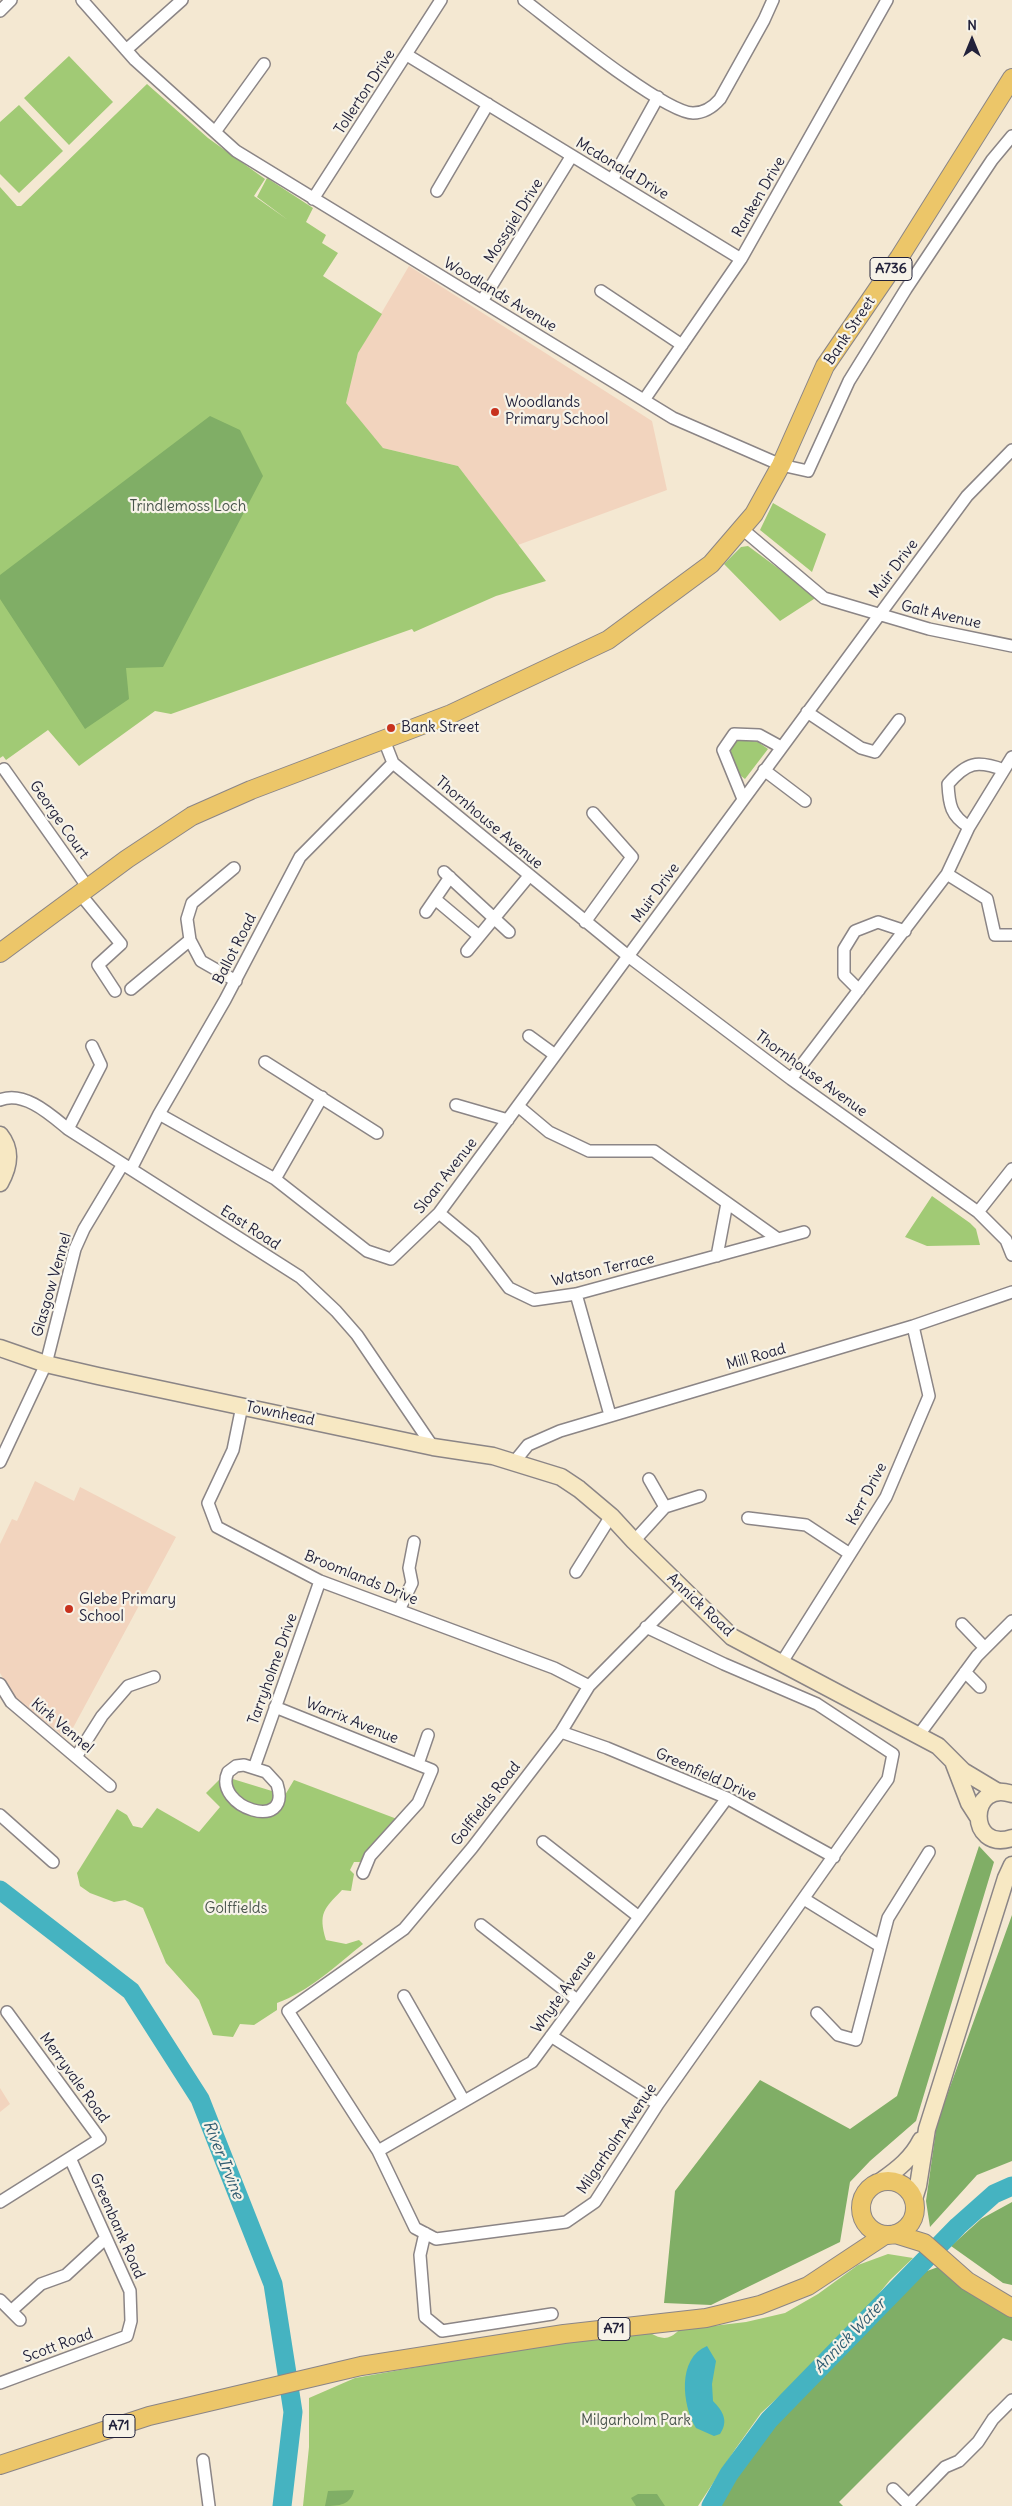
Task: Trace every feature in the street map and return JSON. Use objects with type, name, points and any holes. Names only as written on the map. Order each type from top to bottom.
[{"type":"main road","name":"Bank Street","points":[[0,953],[85,892],[127,859],[192,816],[251,790],[452,714],[608,640],[712,564],[754,514],[781,465],[826,366],[899,258],[1012,78]]},
{"type":"main road","points":[[0,1135],[9,1155],[6,1170],[0,1183]]},
{"type":"main road","name":"Townhead","points":[[0,1348],[46,1364],[434,1446],[515,1461]]},
{"type":"main road","name":"Annick Road","points":[[515,1461],[561,1477],[579,1488],[612,1516],[634,1541],[732,1637],[938,1746],[976,1780],[1005,1793]]},
{"type":"main road","name":"Annick Road","points":[[952,1760],[983,1832],[1004,1838]]},
{"type":"main road","points":[[978,1817],[981,1803],[988,1796],[1005,1793]]},
{"type":"main road","points":[[914,2207],[927,2129],[1009,1872],[1004,1857],[1004,1838]]},
{"type":"main road","points":[[854,2255],[862,2219],[860,2204],[866,2192],[872,2185],[881,2181],[915,2152],[927,2129]]},
{"type":"main road","points":[[881,2181],[896,2182],[905,2186],[914,2207],[924,2243]]},
{"type":"main road","name":"A71","points":[[0,2465],[149,2416],[370,2364],[554,2336],[706,2318],[760,2306],[808,2286],[854,2255],[890,2235],[904,2230],[914,2207]]},
{"type":"main road","points":[[862,2219],[873,2231],[924,2243],[967,2281],[1012,2308]]},
{"type":"street","points":[[0,11],[11,0]]},
{"type":"street","name":"Woodlands Avenue","points":[[82,0],[126,50],[236,151],[673,418],[781,465]]},
{"type":"street","points":[[126,50],[182,0]]},
{"type":"street","name":"Tollerton Drive","points":[[313,199],[441,0]]},
{"type":"street","points":[[524,0],[620,72],[677,108],[693,113],[713,106],[720,99],[764,20],[773,0]]},
{"type":"street","name":"Ranken Drive","points":[[644,400],[740,260],[888,0]]},
{"type":"street","name":"Mcdonald Drive","points":[[407,54],[740,260]]},
{"type":"street","points":[[215,132],[264,64]]},
{"type":"street","points":[[612,180],[658,97]]},
{"type":"street","points":[[437,191],[488,104]]},
{"type":"street","name":"Bank Street","points":[[781,465],[808,472],[849,381],[906,289],[992,160],[1012,136]]},
{"type":"street","name":"Mossgiel Drive","points":[[482,301],[571,157]]},
{"type":"street","points":[[601,291],[682,345]]},
{"type":"street","name":"Muir Drive","points":[[628,956],[967,496],[1012,450]]},
{"type":"street","name":"Galt Avenue","points":[[741,528],[824,598],[929,629],[1012,646]]},
{"type":"street","points":[[807,712],[861,748],[875,752],[899,720]]},
{"type":"street","points":[[744,798],[723,750],[734,734],[759,736],[781,747]]},
{"type":"street","name":"Thornhouse Avenue","points":[[384,740],[393,763],[585,922],[791,1079],[978,1212],[1006,1240],[1012,1255]]},
{"type":"street","points":[[791,1079],[947,874],[969,827],[1012,759]]},
{"type":"street","name":"Ballot Road","points":[[127,1167],[236,981],[300,857],[393,763]]},
{"type":"street","points":[[969,827],[958,820],[949,803],[948,784],[961,769],[981,763],[1004,770]]},
{"type":"street","name":"George Court","points":[[4,769],[121,944],[98,965],[115,991]]},
{"type":"street","points":[[764,770],[805,801]]},
{"type":"street","points":[[585,922],[632,857],[593,813]]},
{"type":"street","points":[[234,868],[192,903],[187,919],[190,940],[201,961],[236,981]]},
{"type":"street","points":[[426,912],[435,899],[447,874],[509,932]]},
{"type":"street","points":[[947,874],[987,899],[995,935],[1012,935]]},
{"type":"street","points":[[467,951],[529,876]]},
{"type":"street","points":[[435,899],[479,936]]},
{"type":"street","points":[[858,990],[844,975],[844,949],[854,931],[878,922],[905,931]]},
{"type":"street","points":[[131,989],[190,940]]},
{"type":"street","name":"Sloan Avenue","points":[[159,1114],[275,1180],[367,1251],[391,1259],[439,1213],[628,956]]},
{"type":"street","points":[[529,1036],[555,1055]]},
{"type":"street","points":[[68,1129],[101,1065],[92,1046]]},
{"type":"street","points":[[265,1062],[377,1133]]},
{"type":"street","name":"East Road","points":[[0,1100],[7,1097],[15,1098],[40,1107],[68,1129],[300,1277],[332,1307],[356,1335],[434,1446]]},
{"type":"street","points":[[275,1180],[322,1097]]},
{"type":"street","points":[[456,1105],[508,1120]]},
{"type":"street","points":[[518,1106],[549,1132],[589,1151],[654,1151],[778,1239]]},
{"type":"street","name":"Glasgow Vennel","points":[[46,1364],[75,1249],[84,1229],[127,1167]]},
{"type":"street","points":[[978,1212],[1012,1170]]},
{"type":"street","points":[[717,1256],[727,1203]]},
{"type":"street","name":"Watson Terrace","points":[[439,1213],[474,1242],[509,1288],[534,1300],[576,1294],[804,1232]]},
{"type":"street","name":"Mill Road","points":[[515,1461],[523,1450],[543,1437],[610,1415],[913,1326],[1012,1292]]},
{"type":"street","points":[[576,1294],[610,1415]]},
{"type":"street","name":"Kerr Drive","points":[[782,1662],[886,1497],[929,1396],[913,1326]]},
{"type":"street","points":[[0,1462],[46,1364]]},
{"type":"street","name":"Broomlands Drive","points":[[242,1406],[233,1450],[208,1502],[217,1527],[320,1581],[554,1668],[589,1686]]},
{"type":"street","points":[[649,1479],[665,1507]]},
{"type":"street","points":[[634,1541],[665,1507],[700,1496]]},
{"type":"street","points":[[576,1572],[612,1516]]},
{"type":"street","points":[[748,1518],[806,1525],[850,1554]]},
{"type":"street","points":[[399,1610],[412,1583],[409,1568],[414,1542]]},
{"type":"street","name":"Tarryholme Drive","points":[[254,1768],[320,1581]]},
{"type":"street","name":"Golffields Road","points":[[378,2151],[288,2011],[404,1929],[472,1848],[561,1732],[589,1686],[683,1590]]},
{"type":"street","points":[[918,1736],[965,1672],[985,1648],[1012,1621]]},
{"type":"street","points":[[962,1624],[985,1648]]},
{"type":"street","name":"Annick Road","points":[[646,1627],[724,1664],[817,1704],[893,1754]]},
{"type":"street","points":[[965,1672],[980,1687]]},
{"type":"street","points":[[76,1757],[102,1716],[128,1686],[154,1677]]},
{"type":"street","name":"Kirk Vennel","points":[[0,1684],[11,1702],[110,1786]]},
{"type":"street","name":"Warrix Avenue","points":[[275,1706],[418,1764]]},
{"type":"street","name":"Greenfield Drive","points":[[561,1732],[607,1748],[726,1798],[834,1857]]},
{"type":"street","points":[[363,1873],[370,1856],[418,1803],[432,1770],[418,1764],[428,1735]]},
{"type":"street","name":"Milgarholm Avenue","points":[[425,2233],[436,2239],[566,2222],[595,2202],[658,2104],[888,1780],[893,1754]]},
{"type":"street","points":[[240,1765],[254,1768],[270,1775],[279,1790],[277,1803],[270,1810],[263,1813],[256,1812],[247,1807],[230,1794],[226,1787],[226,1775],[232,1768],[240,1765]]},
{"type":"street","name":"Whyte Avenue","points":[[378,2151],[532,2062],[726,1798]]},
{"type":"street","points":[[0,1815],[53,1862]]},
{"type":"street","points":[[543,1842],[639,1917]]},
{"type":"street","points":[[817,2013],[838,2035],[856,2040],[888,1918],[930,1852]]},
{"type":"street","points":[[804,1899],[880,1946]]},
{"type":"street","points":[[481,1925],[578,2000]]},
{"type":"street","points":[[404,1996],[464,2101]]},
{"type":"street","name":"Merryvale Road","points":[[0,2202],[100,2139],[8,2012]]},
{"type":"street","points":[[551,2036],[658,2104]]},
{"type":"street","points":[[378,2151],[415,2228],[425,2233],[420,2255],[425,2317],[442,2331],[552,2314]]},
{"type":"street","name":"Greenbank Road","points":[[70,2158],[130,2291],[131,2321],[127,2336]]},
{"type":"street","points":[[11,2311],[41,2284],[66,2275],[106,2238]]},
{"type":"street","points":[[0,2300],[20,2320]]},
{"type":"street","name":"Scott Road","points":[[0,2383],[127,2336]]},
{"type":"street","points":[[892,2489],[909,2505],[945,2467],[959,2461],[978,2442],[993,2419],[1012,2400]]},
{"type":"street","points":[[203,2460],[209,2506]]},
{"type":"shaded area","name":"Woodlands Primary School","points":[[409,266],[652,421],[667,490],[518,545],[458,466],[383,448],[345,403],[358,353]]},
{"type":"shaded area","name":"Glebe Primary School","points":[[35,1481],[74,1501],[80,1487],[176,1537],[67,1739],[15,1698],[0,1673],[0,1544],[12,1519],[17,1521]]},
{"type":"shaded area","points":[[0,2088],[10,2104],[0,2112]]},
{"type":"green space","points":[[69,56],[113,102],[69,145],[24,98]]},
{"type":"green space","name":"Trindlemoss Loch","points":[[147,84],[208,138],[265,179],[254,196],[288,220],[257,197],[267,178],[313,208],[306,222],[326,235],[322,243],[338,253],[323,276],[382,314],[358,353],[346,403],[383,448],[458,466],[546,581],[496,596],[414,632],[412,629],[171,714],[155,711],[79,766],[48,730],[6,760],[3,756],[0,758],[0,187],[17,206],[21,206]]},
{"type":"green space","points":[[19,105],[63,151],[19,193],[0,174],[0,122]]},
{"type":"green space","points":[[210,416],[240,430],[263,476],[163,667],[126,668],[129,699],[85,729],[0,599],[0,575]]},
{"type":"green space","points":[[773,503],[826,534],[812,572],[760,530]]},
{"type":"green space","points":[[748,546],[817,597],[780,621],[724,564],[741,547]]},
{"type":"green space","points":[[741,739],[758,742],[768,749],[745,779],[737,773],[729,751],[735,742]]},
{"type":"green space","points":[[932,1196],[976,1229],[980,1245],[927,1246],[905,1237]]},
{"type":"green space","name":"Golffields","points":[[223,1776],[285,1795],[294,1780],[397,1819],[360,1862],[354,1862],[350,1870],[354,1874],[351,1891],[342,1890],[324,1912],[323,1923],[326,1940],[346,1944],[359,1940],[363,1944],[311,1985],[277,2003],[277,2010],[254,2025],[240,2024],[233,2037],[213,2035],[199,2000],[166,1963],[143,1908],[125,1900],[114,1902],[90,1893],[80,1886],[77,1873],[117,1809],[127,1815],[133,1826],[142,1828],[157,1808],[199,1832],[220,1807],[206,1793]]},
{"type":"green space","points":[[979,1846],[994,1862],[916,2121],[870,2161],[850,2182],[840,2242],[711,2305],[664,2303],[675,2191],[760,2080],[850,2129],[897,2096]]},
{"type":"green space","points":[[1012,1915],[1012,2161],[977,2175],[930,2227],[926,2201],[937,2123]]},
{"type":"green space","points":[[1012,2202],[1012,2285],[1003,2283],[951,2246],[981,2219]]},
{"type":"green space","name":"Milgarholm Park","points":[[888,2254],[913,2258],[890,2280],[840,2341],[761,2413],[698,2506],[303,2506],[309,2447],[309,2398],[355,2378],[518,2349],[650,2333],[666,2338],[679,2330],[746,2322],[785,2313],[818,2294],[858,2265]]},
{"type":"green space","points":[[938,2267],[1012,2308],[1012,2341],[1003,2338],[839,2502],[843,2506],[720,2506],[722,2486],[823,2364],[908,2278]]},
{"type":"green space","points":[[354,2490],[350,2499],[344,2504],[325,2506],[328,2491]]},
{"type":"green space","points":[[638,2494],[657,2494],[665,2506],[636,2506],[631,2498]]},
{"type":"water","points":[[707,2346],[716,2361],[712,2384],[713,2401],[724,2416],[723,2429],[720,2434],[714,2436],[696,2428],[691,2418],[685,2395],[687,2371],[691,2361],[697,2352]]},
{"type":"waterway","name":"River Irvine","points":[[0,1890],[131,1991],[200,2099],[273,2284],[293,2412],[282,2506]]},
{"type":"waterway","name":"Annick Water","points":[[711,2506],[729,2474],[769,2420],[958,2226],[994,2194],[1012,2186]]},
{"type":"place","name":"Woodlands Primary School","points":[[495,412]]},
{"type":"place","name":"Bank Street","points":[[391,728]]},
{"type":"place","name":"Glebe Primary School","points":[[69,1609]]}]
